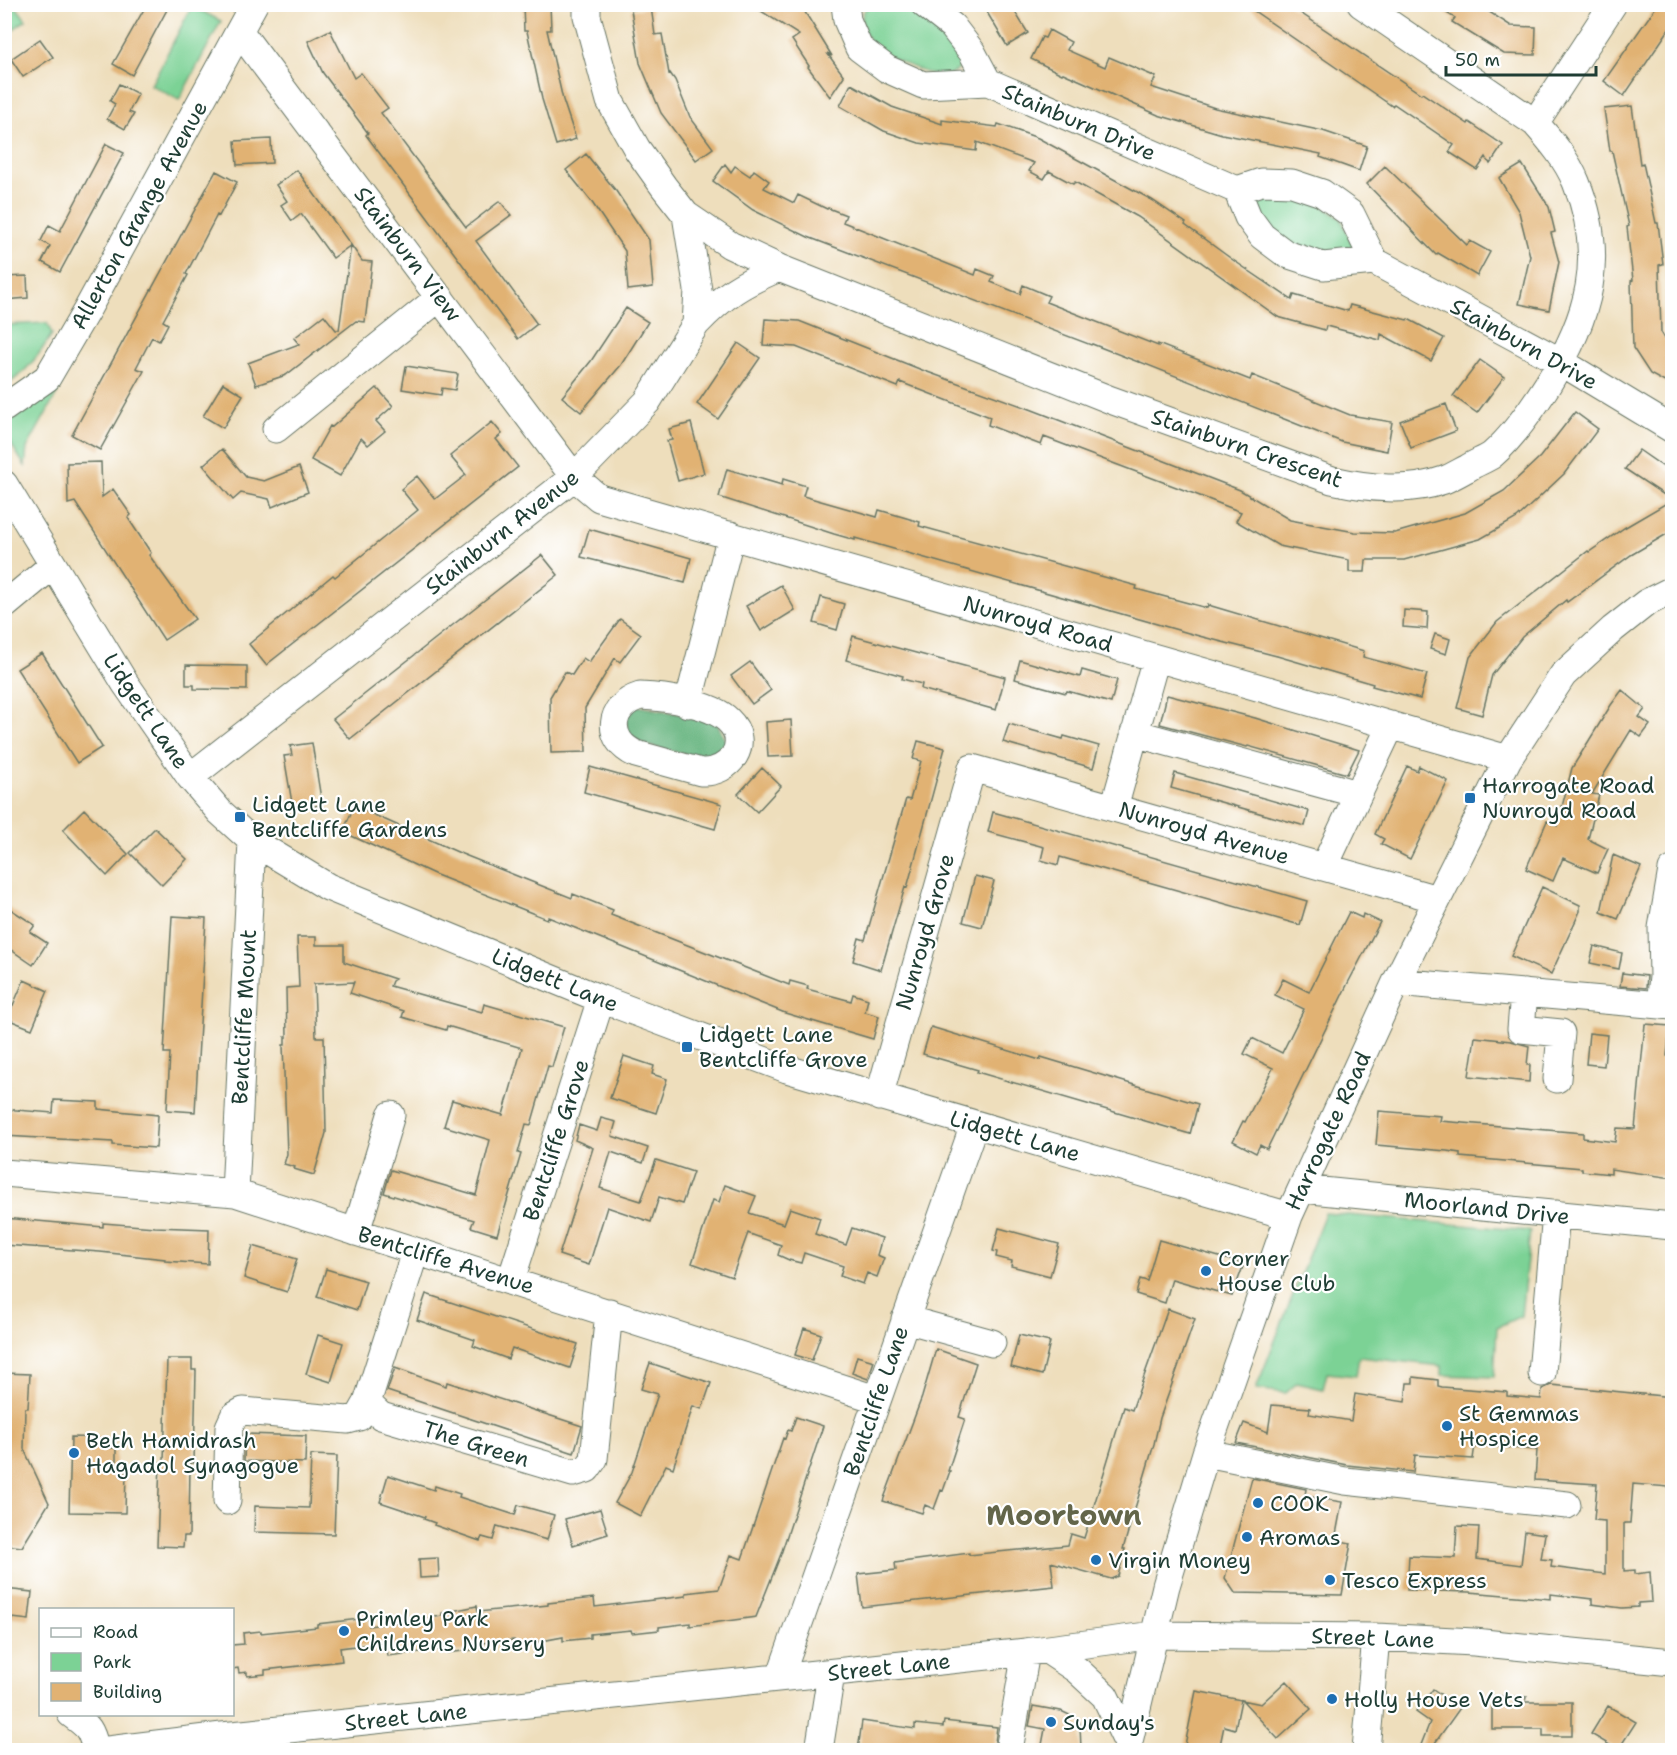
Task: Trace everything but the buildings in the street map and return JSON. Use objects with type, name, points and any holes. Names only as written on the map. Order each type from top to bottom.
[{"type":"street","name":"Allerton Grange Avenue","points":[[4,408],[47,378],[88,308],[254,4]]},
{"type":"street","name":"Stainburn Crescent","points":[[587,4],[587,16],[610,100],[638,149],[686,215],[730,245],[779,268],[1111,400],[1332,480],[1365,488],[1405,488],[1443,480],[1491,455],[1530,413],[1561,362],[1585,309],[1592,263],[1589,222],[1576,181],[1557,149],[1535,123],[1361,4]]},
{"type":"street","name":"Stainburn Drive","points":[[844,4],[847,20],[860,48],[887,69],[923,86],[988,82],[1237,190]]},
{"type":"street","name":"Stainburn Drive","points":[[924,4],[952,26],[972,52],[988,82]]},
{"type":"street","points":[[1535,123],[1613,4]]},
{"type":"street","name":"Stainburn View","points":[[240,32],[574,477]]},
{"type":"street","points":[[1261,182],[1292,183],[1322,193],[1351,214],[1374,261],[1323,266],[1286,254],[1262,236],[1248,217],[1237,190],[1261,182]]},
{"type":"street","name":"Stainburn Avenue","points":[[190,777],[574,477],[647,402],[696,324],[698,290],[686,215]]},
{"type":"street","name":"Stainburn Drive","points":[[1374,261],[1561,362],[1672,429]]},
{"type":"street","points":[[696,324],[719,300],[746,282],[779,268]]},
{"type":"street","points":[[276,429],[440,297]]},
{"type":"street","name":"Nunroyd Road","points":[[574,477],[599,498],[1508,759]]},
{"type":"street","name":"Lidgett Lane","points":[[4,484],[125,683],[190,777],[220,812],[252,841],[328,887],[602,999],[787,1069],[1289,1216]]},
{"type":"street","points":[[688,704],[731,536]]},
{"type":"street","points":[[4,606],[52,566]]},
{"type":"street","name":"Harrogate Road","points":[[1128,1747],[1166,1586],[1206,1453],[1289,1216],[1396,982],[1508,759],[1563,675],[1613,629],[1646,603],[1672,590]]},
{"type":"street","points":[[1114,808],[1156,658]]},
{"type":"street","points":[[1324,867],[1391,725]]},
{"type":"street","points":[[1134,733],[1358,794]]},
{"type":"street","name":"Nunroyd Avenue","points":[[972,768],[1437,899]]},
{"type":"street","name":"Nunroyd Grove","points":[[879,1097],[972,768]]},
{"type":"street","name":"Bentcliffe Mount","points":[[235,1193],[252,841]]},
{"type":"street","points":[[1396,982],[1666,1006],[1662,928],[1672,870]]},
{"type":"street","points":[[1524,993],[1521,1029],[1561,1033],[1557,1079]]},
{"type":"street","name":"Bentcliffe Grove","points":[[511,1280],[602,999]]},
{"type":"street","points":[[356,1232],[391,1115]]},
{"type":"street","name":"Bentcliffe Lane","points":[[780,1677],[974,1125]]},
{"type":"street","name":"Bentcliffe Avenue","points":[[4,1173],[235,1193],[876,1399]]},
{"type":"street","name":"Moorland Drive","points":[[1302,1189],[1672,1226]]},
{"type":"street","points":[[1542,1372],[1556,1214]]},
{"type":"street","points":[[227,1501],[229,1427],[234,1416],[243,1411],[348,1420],[359,1417],[368,1403],[415,1252]]},
{"type":"street","name":"The Green","points":[[368,1403],[381,1416],[573,1473],[587,1469],[594,1459],[609,1312]]},
{"type":"street","points":[[904,1319],[992,1343]]},
{"type":"street","points":[[1206,1453],[1345,1480],[1567,1505]]},
{"type":"street","name":"Street Lane","points":[[108,1750],[223,1743],[780,1677],[831,1674],[1036,1651],[1154,1635],[1376,1637],[1474,1642],[1672,1662]]},
{"type":"street","points":[[1366,1750],[1376,1637]]},
{"type":"street","points":[[1009,1750],[1036,1651],[1077,1670],[1105,1696],[1128,1747]]},
{"type":"street","points":[[819,1750],[831,1674]]},
{"type":"street","points":[[74,1716],[86,1724],[92,1732],[96,1750]]},
{"type":"green space","points":[[5,4],[15,5],[26,20],[5,35]]},
{"type":"green space","points":[[869,5],[901,5],[945,32],[961,59],[958,70],[940,79],[881,51],[870,41],[863,29],[862,17]]},
{"type":"green space","points":[[192,6],[221,21],[179,100],[151,85]]},
{"type":"green space","points":[[1279,192],[1320,204],[1341,219],[1354,248],[1352,252],[1342,256],[1290,246],[1261,220],[1256,202],[1262,194]]},
{"type":"green space","points":[[47,323],[52,334],[47,342],[26,369],[5,386],[5,325]]},
{"type":"green space","points":[[53,386],[59,390],[27,448],[25,466],[5,435],[4,424],[33,407]]},
{"type":"green space","points":[[634,705],[716,721],[728,745],[714,761],[631,742],[624,715]]},
{"type":"green space","points":[[1325,1213],[1530,1231],[1521,1316],[1497,1327],[1494,1377],[1442,1375],[1442,1366],[1359,1357],[1356,1376],[1327,1373],[1323,1389],[1297,1383],[1286,1393],[1256,1389]]},
{"type":"place","name":"Harrogate Road Nunroyd Road","points":[[1470,798]]},
{"type":"place","name":"Lidgett Lane Bentcliffe Gardens","points":[[240,817]]},
{"type":"place","name":"Lidgett Lane Bentcliffe Grove","points":[[687,1047]]},
{"type":"place","name":"Corner House Club","points":[[1206,1271]]},
{"type":"place","name":"St Gemmas Hospice","points":[[1447,1426]]},
{"type":"place","name":"Beth Hamidrash Hagadol Synagogue","points":[[74,1453]]},
{"type":"place","name":"COOK","points":[[1258,1503]]},
{"type":"place","name":"Aromas","points":[[1247,1537]]},
{"type":"place","name":"Virgin Money","points":[[1096,1560]]},
{"type":"place","name":"Tesco Express","points":[[1330,1580]]},
{"type":"place","name":"Primley Park Childrens Nursery","points":[[344,1631]]},
{"type":"place","name":"Holly House Vets","points":[[1332,1699]]},
{"type":"place","name":"Sunday's","points":[[1051,1722]]},
{"type":"district","name":"Moortown","points":[[1064,1515]]}]
